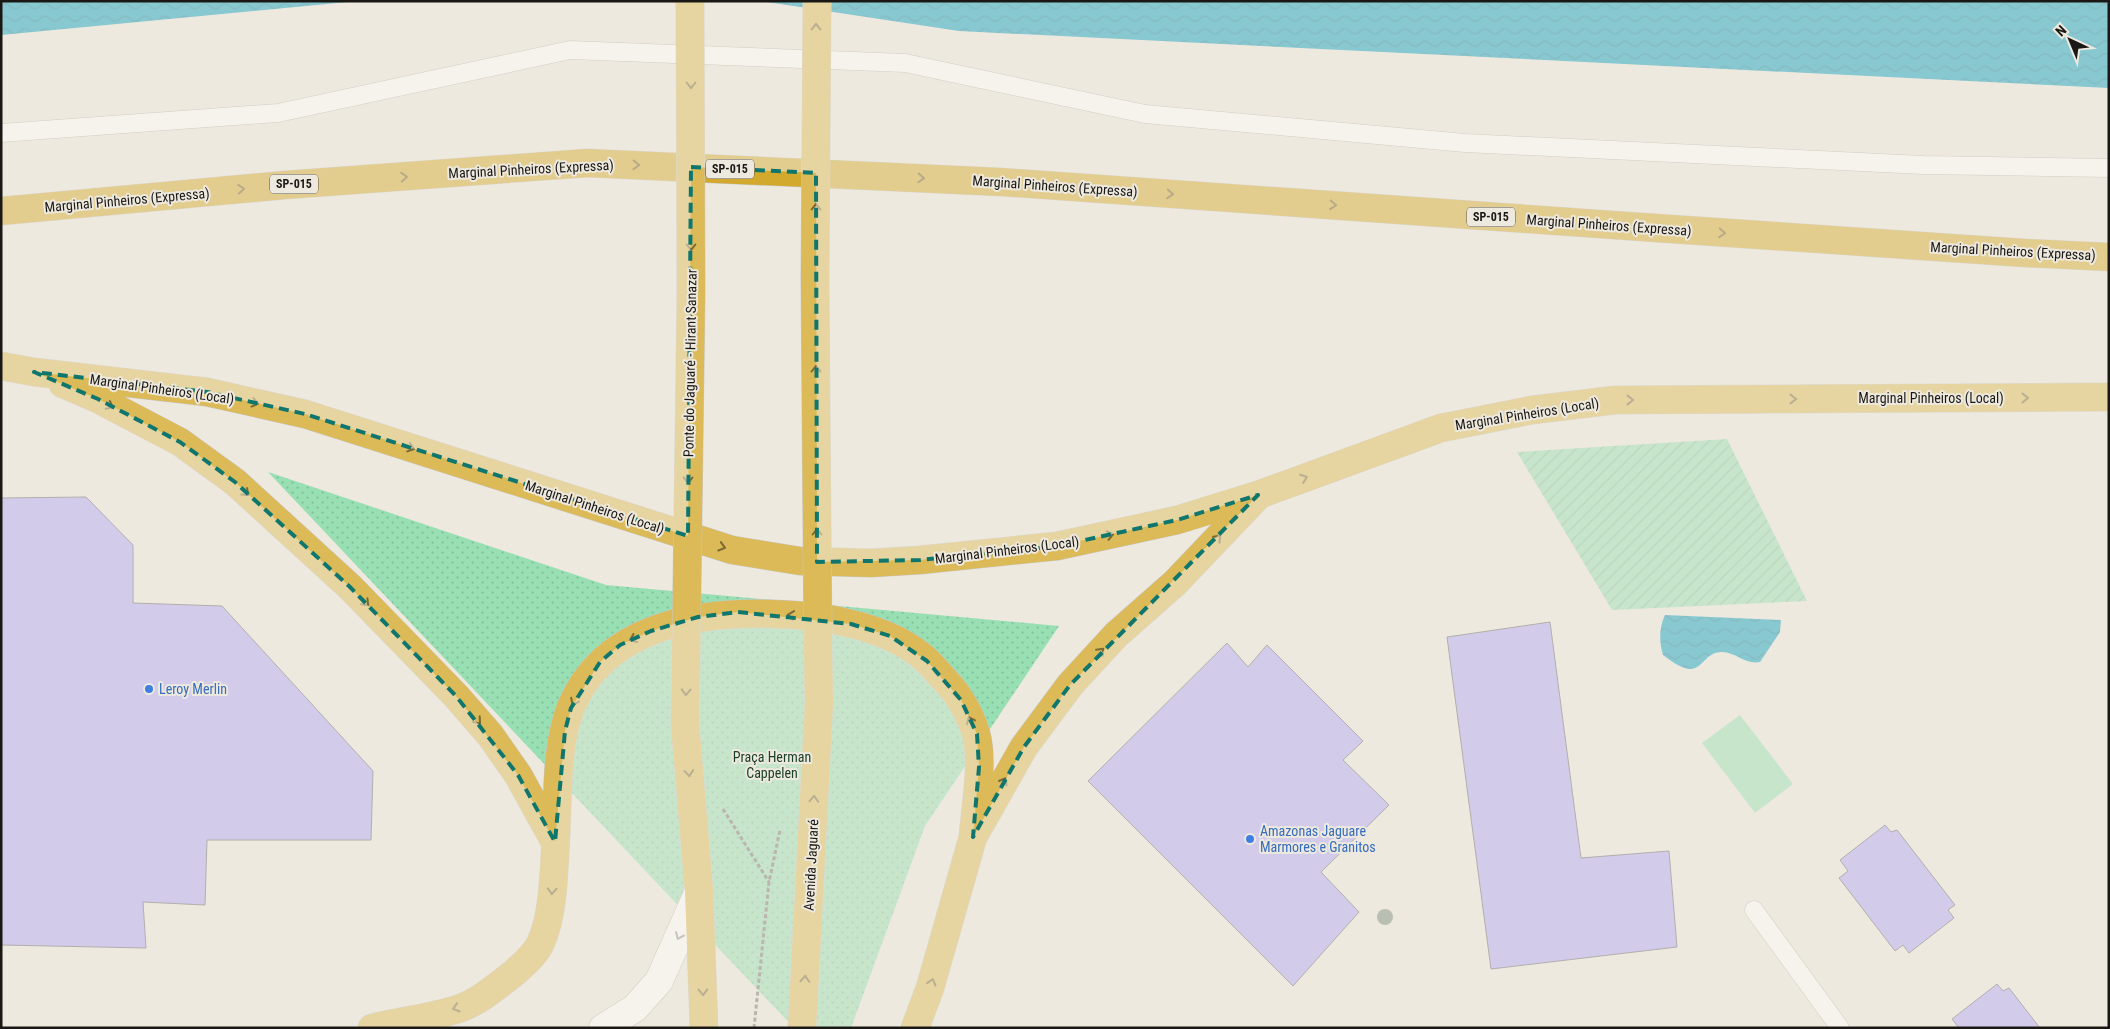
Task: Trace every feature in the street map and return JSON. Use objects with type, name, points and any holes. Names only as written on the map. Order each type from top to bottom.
[{"type":"highway","name":"Ponte do Jaguaré - Hirant Sanazar","points":[[690,1],[691,292],[685,724],[699,891]]},
{"type":"highway","name":"Avenida Jaguaré","points":[[802,1028],[819,703],[815,289],[816,1]]},
{"type":"highway","name":"Marginal Pinheiros (Expressa)","points":[[1,211],[285,185],[587,163],[1001,182],[1676,230],[2025,253],[2109,256]]},
{"type":"highway","name":"Marginal Pinheiros (Local)","points":[[1,366],[34,372],[207,392],[305,414],[732,550],[800,561],[871,563],[1057,546],[1177,520],[1258,495],[1441,428],[1532,410],[1615,400],[2106,398]]},
{"type":"highway","points":[[34,372],[98,399],[180,442],[235,482],[350,586],[456,696],[490,735],[518,775],[555,842]]},
{"type":"highway","points":[[973,837],[1024,747],[1070,685],[1116,635],[1174,583],[1258,495]]},
{"type":"highway","points":[[372,1028],[459,1008],[492,991],[524,964],[541,942],[552,903],[559,767],[571,708],[583,684],[600,662],[620,646],[651,631],[698,616],[738,612],[783,614],[851,624],[890,636],[927,661],[961,700],[977,734],[979,767],[973,837],[930,988],[915,1028]]},
{"type":"highway","points":[[699,891],[704,1028]]},
{"type":"street","points":[[603,1028],[635,1008],[659,981],[699,891]]},
{"type":"lane","points":[[1,133],[278,113],[570,50],[905,63],[1145,114],[1465,143],[1923,165],[2109,168]]},
{"type":"lane","points":[[1754,910],[1840,1028]]},
{"type":"path","points":[[754,1028],[769,882],[781,825]]},
{"type":"highlighted area","points":[[691,167],[816,173],[817,562],[920,560],[1057,546],[1177,520],[1258,495],[1070,685],[1024,747],[973,837],[979,767],[977,734],[961,700],[927,661],[890,636],[851,624],[738,612],[698,617],[651,631],[620,645],[600,662],[571,708],[565,731],[555,842],[518,775],[456,696],[350,587],[235,482],[180,442],[98,399],[34,372],[207,392],[305,414],[688,536]]},
{"type":"green space","points":[[1727,439],[1807,601],[1612,610],[1517,452]]},
{"type":"green space","name":"Praça Herman Cappelen","points":[[268,472],[606,585],[1059,626],[925,826],[851,1028],[794,1028]]},
{"type":"green space","points":[[1740,715],[1793,784],[1755,813],[1702,743]]},
{"type":"water","points":[[1,1],[358,1],[1,35]]},
{"type":"water","points":[[760,1],[2109,1],[2109,88],[959,31]]},
{"type":"water","points":[[1665,615],[1781,620],[1780,632],[1760,662],[1750,662],[1722,652],[1714,653],[1694,669],[1686,668],[1663,655],[1660,635]]},
{"type":"building","name":"Leroy Merlin","points":[[86,497],[133,545],[133,603],[222,606],[373,771],[371,840],[207,840],[205,905],[143,902],[146,948],[1,945],[1,498]]},
{"type":"building","points":[[1550,622],[1581,858],[1669,851],[1677,947],[1491,969],[1447,637]]},
{"type":"building","name":"Amazonas Jaguare Marmores e Granitos","points":[[1227,643],[1248,667],[1267,645],[1363,741],[1343,760],[1389,805],[1321,872],[1359,912],[1293,986],[1088,781]]},
{"type":"building","points":[[1885,825],[1891,832],[1897,830],[1955,905],[1948,910],[1954,918],[1909,953],[1903,945],[1895,951],[1839,878],[1848,871],[1840,860]]},
{"type":"building","points":[[1997,984],[2003,991],[2009,988],[2040,1028],[1959,1028],[1952,1019]]},
{"type":"place","name":"Leroy Merlin","points":[[149,689]]},
{"type":"place","name":"Amazonas Jaguare Marmores e Granitos","points":[[1250,839]]}]
